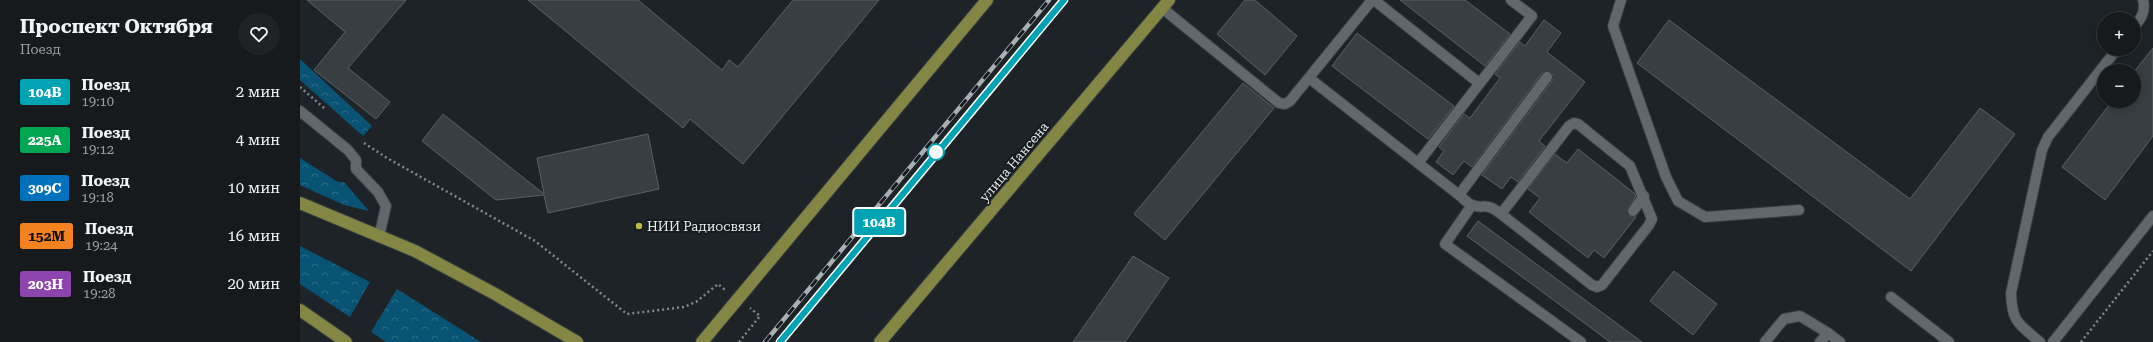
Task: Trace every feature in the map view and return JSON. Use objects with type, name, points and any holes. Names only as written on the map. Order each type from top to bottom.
[{"type":"main road","points":[[702,341],[738,300],[987,0]]},
{"type":"main road","name":"улица Нансена","points":[[880,342],[1165,4]]},
{"type":"main road","points":[[300,203],[415,251],[495,294],[578,342]]},
{"type":"main road","points":[[300,310],[346,342]]},
{"type":"lane","points":[[1165,4],[1280,103],[1285,104],[1290,101],[1373,0],[1479,83]]},
{"type":"lane","points":[[1418,163],[1532,16],[1511,0]]},
{"type":"lane","points":[[1621,0],[1613,26],[1666,177],[1678,201],[1705,217],[1799,210]]},
{"type":"lane","points":[[2141,19],[2144,6],[2143,0]]},
{"type":"lane","points":[[2040,342],[2016,322],[2010,293],[2042,150],[2048,136],[2111,56]]},
{"type":"lane","points":[[1459,195],[1547,77]]},
{"type":"lane","points":[[1309,78],[1472,205],[1489,206],[1592,285],[1598,287],[1602,285],[1649,225],[1652,219],[1633,170],[1627,162],[1578,124],[1574,123],[1569,126],[1501,214]]},
{"type":"lane","points":[[300,111],[348,150],[356,160],[356,169],[378,192],[386,206],[379,237]]},
{"type":"lane","points":[[1633,211],[1644,196]]},
{"type":"lane","points":[[1472,205],[1445,244],[1580,342]]},
{"type":"lane","points":[[2054,342],[2153,216]]},
{"type":"lane","points":[[1891,297],[1949,342]]},
{"type":"lane","points":[[1766,342],[1784,319],[1800,316],[1840,342]]},
{"type":"lane","points":[[1820,342],[1828,333]]},
{"type":"path","points":[[387,158],[535,241],[627,314],[684,307],[696,302],[718,284],[760,316],[739,342]]},
{"type":"path","points":[[2081,342],[2153,251]]},
{"type":"green space","points":[[300,59],[372,126],[363,136],[300,80]]},
{"type":"green space","points":[[300,158],[338,182],[344,182],[369,211],[344,205],[300,185]]},
{"type":"green space","points":[[300,246],[370,282],[350,317],[300,284]]},
{"type":"green space","points":[[397,289],[481,342],[386,342],[371,332]]},
{"type":"building","points":[[307,0],[406,0],[348,68],[390,102],[376,119],[314,70],[345,32]]},
{"type":"building","points":[[528,0],[638,0],[722,70],[729,60],[738,67],[793,0],[879,0],[743,164],[690,119],[683,128]]},
{"type":"building","points":[[1245,0],[1255,0],[1297,36],[1265,75],[1217,34]]},
{"type":"building","points":[[1400,0],[1465,0],[1510,34],[1485,66]]},
{"type":"building","points":[[1544,20],[1561,33],[1547,52],[1585,82],[1539,141],[1545,146],[1518,182],[1511,177],[1502,189],[1482,175],[1552,81],[1553,75],[1548,71],[1542,73],[1472,167],[1464,161],[1453,175],[1436,162],[1444,151],[1439,147],[1464,114],[1470,118],[1500,78],[1495,74],[1520,42],[1525,46]]},
{"type":"building","points":[[1669,20],[1910,199],[1980,108],[2015,134],[1911,271],[1637,63]]},
{"type":"building","points":[[1357,33],[1454,106],[1428,139],[1332,66]]},
{"type":"building","points":[[2153,48],[2153,136],[2105,200],[2062,167],[2107,108],[2141,108],[2140,64]]},
{"type":"building","points":[[1243,83],[1274,108],[1165,240],[1134,214]]},
{"type":"building","points":[[443,114],[544,194],[537,158],[648,134],[659,189],[548,213],[544,195],[496,200],[422,141]]},
{"type":"building","points":[[1578,149],[1636,196],[1627,211],[1630,216],[1636,217],[1604,258],[1594,250],[1588,258],[1529,212],[1540,198],[1528,189],[1555,154],[1567,163]]},
{"type":"building","points":[[1478,221],[1642,342],[1610,342],[1467,236]]},
{"type":"building","points":[[1133,256],[1169,278],[1125,342],[1073,342]]},
{"type":"building","points":[[1674,271],[1717,304],[1693,335],[1650,301]]},
{"type":"railway","points":[[765,342],[1049,0]]},
{"type":"railway","points":[[780,342],[1064,0]]},
{"type":"train","name":"104В","points":[[780,342],[936,152],[1064,0]]},
{"type":"place","name":"НИИ Радиосвязи","points":[[639,226]]}]
